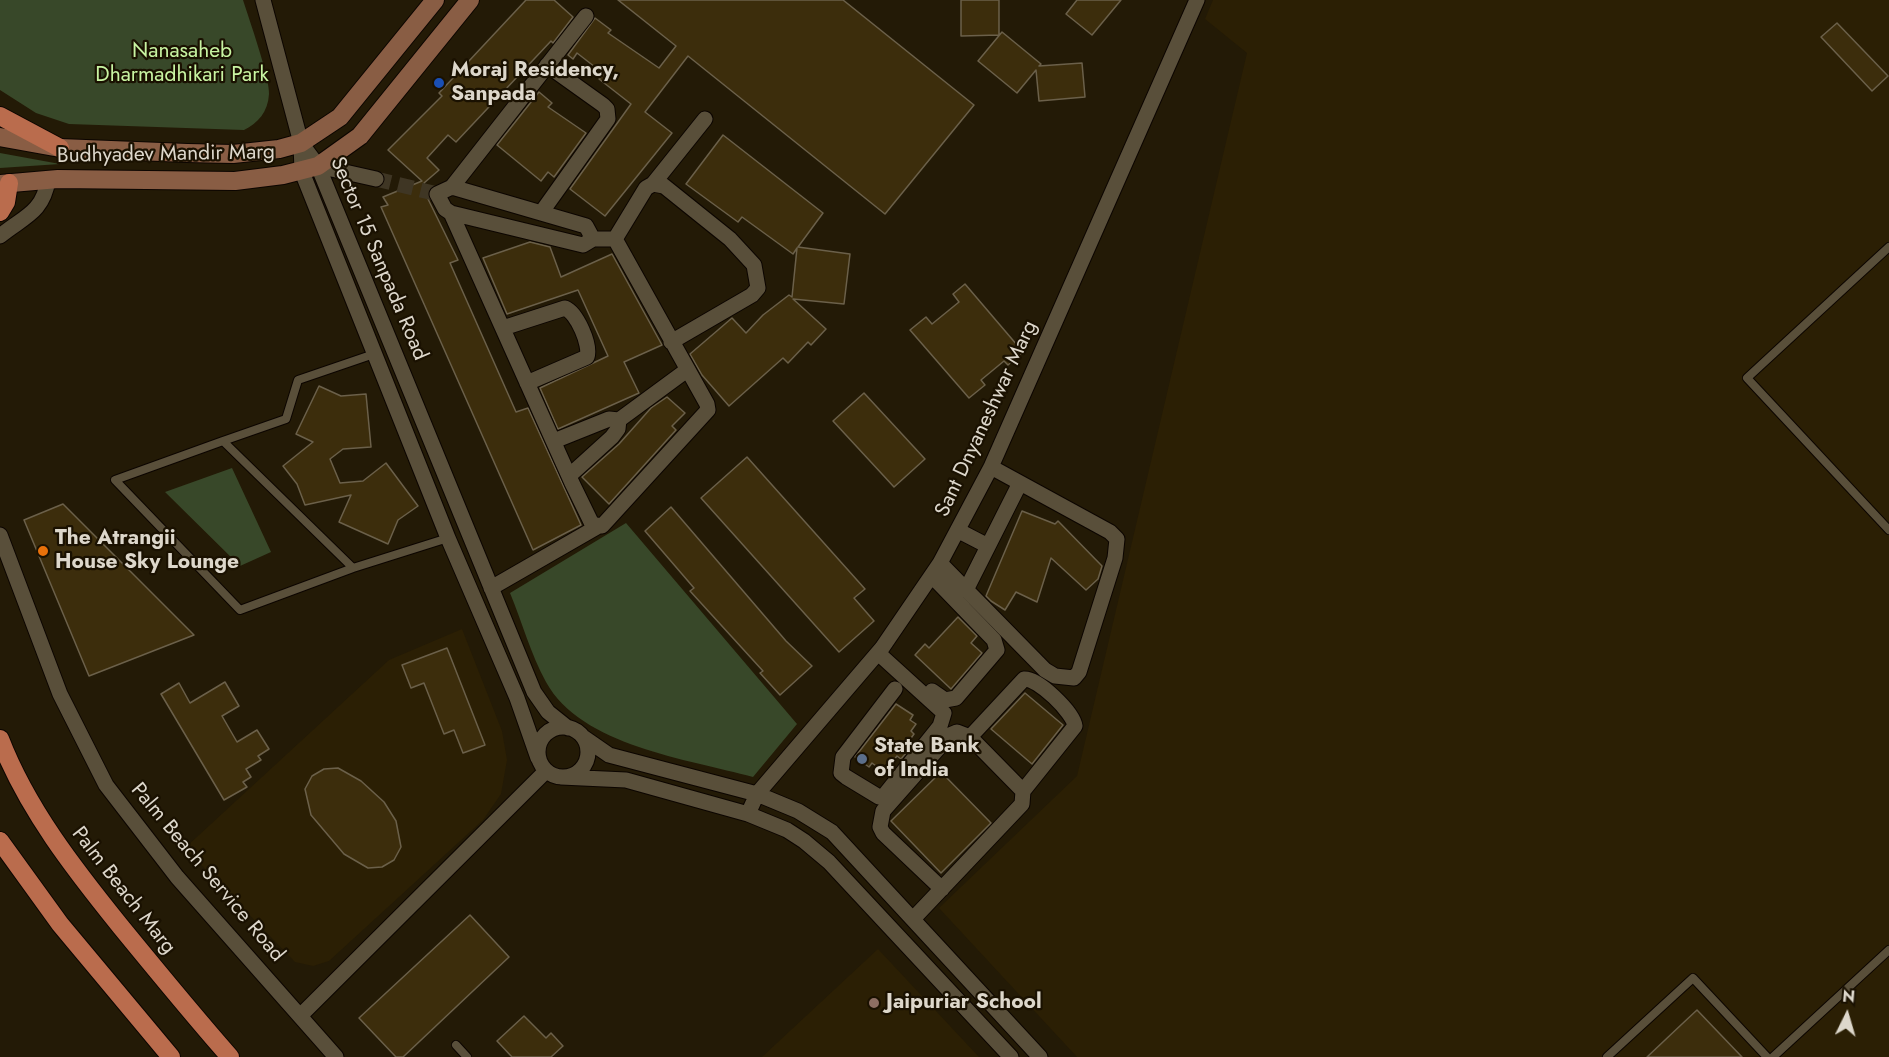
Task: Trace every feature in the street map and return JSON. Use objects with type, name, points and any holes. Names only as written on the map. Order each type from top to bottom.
[{"type":"main road","points":[[449,26],[470,0]]},
{"type":"main road","points":[[449,26],[480,0]]},
{"type":"main road","name":"Budhyadev Mandir Marg","points":[[0,137],[60,148],[233,154],[279,149],[301,143],[340,117],[432,3]]},
{"type":"main road","name":"Budhyadev Mandir Marg","points":[[4,184],[48,180],[235,180],[310,169],[360,135],[449,26]]},
{"type":"main road","points":[[0,117],[60,148]]},
{"type":"main road","points":[[0,212],[6,202],[4,184]]},
{"type":"main road","name":"Palm Beach Marg","points":[[0,739],[42,822],[177,996],[231,1057]]},
{"type":"main road","points":[[0,841],[60,924],[171,1057]]},
{"type":"street","points":[[263,0],[301,143]]},
{"type":"street","name":"Sant Dnyaneshwar Marg","points":[[748,814],[757,794],[880,651],[936,570],[959,531],[991,467],[1197,0]]},
{"type":"street","points":[[585,16],[452,187],[437,194],[445,209],[451,213],[583,245],[593,239],[615,239]]},
{"type":"street","points":[[541,213],[608,119],[607,109],[603,105],[547,65]]},
{"type":"street","points":[[615,239],[639,196],[653,184],[705,119]]},
{"type":"street","name":"Sector 15 Sanpada Road","points":[[301,143],[374,354],[448,538],[517,699],[542,765]]},
{"type":"street","points":[[310,169],[375,179]]},
{"type":"street","name":"Sector 15 Sanpada Road","points":[[310,169],[534,692],[548,712],[568,728]]},
{"type":"street","points":[[0,236],[33,213],[45,197],[48,180]]},
{"type":"street","points":[[653,184],[664,186],[729,239],[754,265],[759,279],[758,288],[752,295],[671,342]]},
{"type":"street","points":[[452,187],[586,226],[593,239]]},
{"type":"street","points":[[451,213],[569,476],[592,524],[597,527]]},
{"type":"street","points":[[491,588],[602,526],[704,416],[707,404],[615,239]]},
{"type":"street","points":[[503,328],[565,308],[572,312],[588,346],[587,357],[527,383]]},
{"type":"street","points":[[554,441],[609,419],[619,420],[687,370]]},
{"type":"street","points":[[569,476],[612,436],[618,429],[619,420]]},
{"type":"street","points":[[936,570],[966,590],[1045,670],[1065,679],[1074,678],[1079,672],[1115,558],[1117,539],[1110,532],[991,467]]},
{"type":"street","points":[[966,590],[1020,483]]},
{"type":"street","points":[[959,531],[988,546]]},
{"type":"street","name":"Palm Beach Service Road","points":[[0,535],[60,694],[106,784],[177,877],[336,1057]]},
{"type":"street","points":[[880,651],[945,700],[956,698],[994,656],[998,650],[994,640],[936,570]]},
{"type":"street","points":[[880,651],[944,713],[940,726],[883,797],[879,797],[846,777],[841,772],[840,766],[843,757],[895,689]]},
{"type":"street","points":[[913,919],[1023,804],[1023,790],[1075,726],[1072,713],[1035,682],[1024,679],[970,738]]},
{"type":"street","points":[[1011,1057],[829,862],[787,830],[748,814],[626,780],[561,777],[542,765],[537,750],[545,734],[552,729],[568,728],[609,755],[757,794],[798,811],[832,832],[1040,1057]]},
{"type":"street","points":[[942,889],[883,833],[880,819],[883,811],[950,735],[957,732],[970,738],[1023,790]]},
{"type":"street","points":[[561,777],[577,773],[583,767],[588,752],[582,737]]},
{"type":"street","points":[[300,1016],[542,765]]},
{"type":"lane","points":[[1889,247],[1747,378],[1889,530]]},
{"type":"lane","points":[[374,354],[298,380],[286,419],[115,480],[240,610],[353,568],[448,538]]},
{"type":"lane","points":[[223,441],[353,568]]},
{"type":"lane","points":[[1773,1057],[1889,950]]},
{"type":"lane","points":[[1607,1057],[1693,978],[1767,1057]]},
{"type":"lane","points":[[456,1045],[467,1057]]},
{"type":"shaded area","points":[[1213,0],[1889,0],[1889,1057],[1077,1057],[939,908],[1077,776],[1247,53],[1205,19]]},
{"type":"shaded area","points":[[462,629],[502,731],[507,760],[501,794],[483,820],[329,961],[313,966],[295,962],[185,848],[389,660]]},
{"type":"shaded area","name":"Jaipuriar School","points":[[878,949],[979,1057],[762,1057]]},
{"type":"green space","name":"Nanasaheb Dharmadhikari Park","points":[[0,0],[243,0],[266,75],[269,94],[267,106],[258,120],[244,130],[69,124],[36,113],[0,90]]},
{"type":"green space","points":[[0,153],[60,164],[0,168]]},
{"type":"green space","points":[[232,468],[271,552],[240,566],[165,492]]},
{"type":"green space","points":[[626,523],[797,724],[753,777],[668,756],[610,735],[584,721],[562,704],[541,672],[510,593]]},
{"type":"building","points":[[526,0],[554,0],[573,17],[553,43],[551,41],[456,142],[448,135],[427,158],[439,170],[424,183],[428,199],[458,260],[450,263],[516,412],[528,408],[581,525],[533,550],[381,207],[388,205],[383,197],[422,181],[388,150],[442,96],[439,93]]},
{"type":"building","points":[[618,0],[843,0],[974,105],[885,214],[688,56],[645,112],[672,133],[605,216],[570,189],[631,104],[599,79],[604,74],[577,53],[573,59],[568,55],[595,18],[611,30],[608,33],[659,68],[676,46]]},
{"type":"building","points":[[961,0],[999,0],[999,35],[961,36]]},
{"type":"building","points":[[1077,0],[1121,0],[1092,35],[1066,14]]},
{"type":"building","points":[[1837,23],[1888,76],[1872,91],[1821,37]]},
{"type":"building","points":[[1002,32],[1041,64],[1039,66],[1082,63],[1085,97],[1039,101],[1036,70],[1017,93],[978,61]]},
{"type":"building","points":[[539,92],[552,103],[548,107],[586,133],[554,177],[548,172],[541,181],[497,145]]},
{"type":"building","points":[[723,135],[823,213],[798,247],[850,254],[844,304],[793,299],[826,329],[811,345],[808,342],[788,363],[783,358],[729,406],[702,375],[690,354],[732,318],[746,333],[763,315],[789,295],[792,297],[797,248],[793,254],[742,217],[738,222],[686,184]]},
{"type":"building","points":[[530,242],[550,247],[561,277],[612,254],[662,345],[624,362],[639,393],[558,429],[540,388],[608,356],[578,290],[507,314],[483,258]]},
{"type":"building","points":[[965,284],[1023,352],[1008,365],[1004,361],[981,380],[985,385],[969,398],[910,330],[926,317],[932,324],[959,302],[953,294]]},
{"type":"building","points":[[319,386],[341,396],[366,394],[371,447],[343,449],[330,459],[340,483],[363,481],[386,463],[418,506],[398,520],[388,544],[339,522],[351,495],[305,505],[297,484],[283,466],[313,442],[296,434]]},
{"type":"building","points":[[864,393],[925,459],[894,487],[833,421]]},
{"type":"building","points":[[667,397],[685,413],[672,426],[676,430],[609,504],[582,477],[619,444],[651,408]]},
{"type":"building","points":[[747,457],[865,589],[854,598],[874,621],[839,652],[701,498]]},
{"type":"building","points":[[63,504],[194,635],[89,676],[24,520]]},
{"type":"building","points":[[671,507],[786,641],[812,666],[780,695],[760,673],[763,671],[690,591],[694,588],[645,531]]},
{"type":"building","points":[[1022,511],[1055,524],[1058,521],[1102,566],[1098,579],[1086,590],[1051,558],[1037,602],[1016,592],[1005,610],[991,601],[986,596]]},
{"type":"building","points":[[958,617],[977,636],[971,643],[982,653],[951,689],[915,655],[925,644],[929,648]]},
{"type":"building","points":[[447,648],[485,745],[463,753],[454,730],[444,734],[424,683],[411,688],[402,665]]},
{"type":"building","points":[[225,682],[239,706],[222,716],[237,742],[257,730],[269,749],[258,756],[261,760],[246,769],[251,777],[243,782],[247,787],[224,800],[161,694],[179,683],[190,703]]},
{"type":"building","points":[[1025,693],[1063,725],[1032,764],[991,729]]},
{"type":"building","points":[[896,704],[913,715],[910,720],[916,724],[911,731],[914,734],[906,745],[910,748],[901,759],[897,756],[884,772],[872,763],[869,767],[855,757]]},
{"type":"building","points":[[338,768],[361,781],[384,802],[396,821],[401,847],[394,860],[382,867],[368,868],[344,854],[311,815],[305,789],[312,776],[324,769]]},
{"type":"building","points":[[941,772],[991,823],[941,873],[891,821]]},
{"type":"building","points":[[470,915],[509,957],[403,1057],[396,1057],[359,1018]]},
{"type":"building","points":[[1697,1010],[1742,1057],[1647,1057],[1682,1024]]},
{"type":"building","points":[[524,1016],[546,1038],[551,1033],[563,1046],[551,1057],[512,1057],[497,1041]]},
{"type":"tunnel","points":[[376,179],[437,194]]},
{"type":"place","name":"Moraj Residency, Sanpada","points":[[439,83]]},
{"type":"place","name":"The Atrangii House Sky Lounge","points":[[43,551]]},
{"type":"place","name":"State Bank of India","points":[[862,759]]},
{"type":"place","name":"Jaipuriar School","points":[[874,1003]]}]
